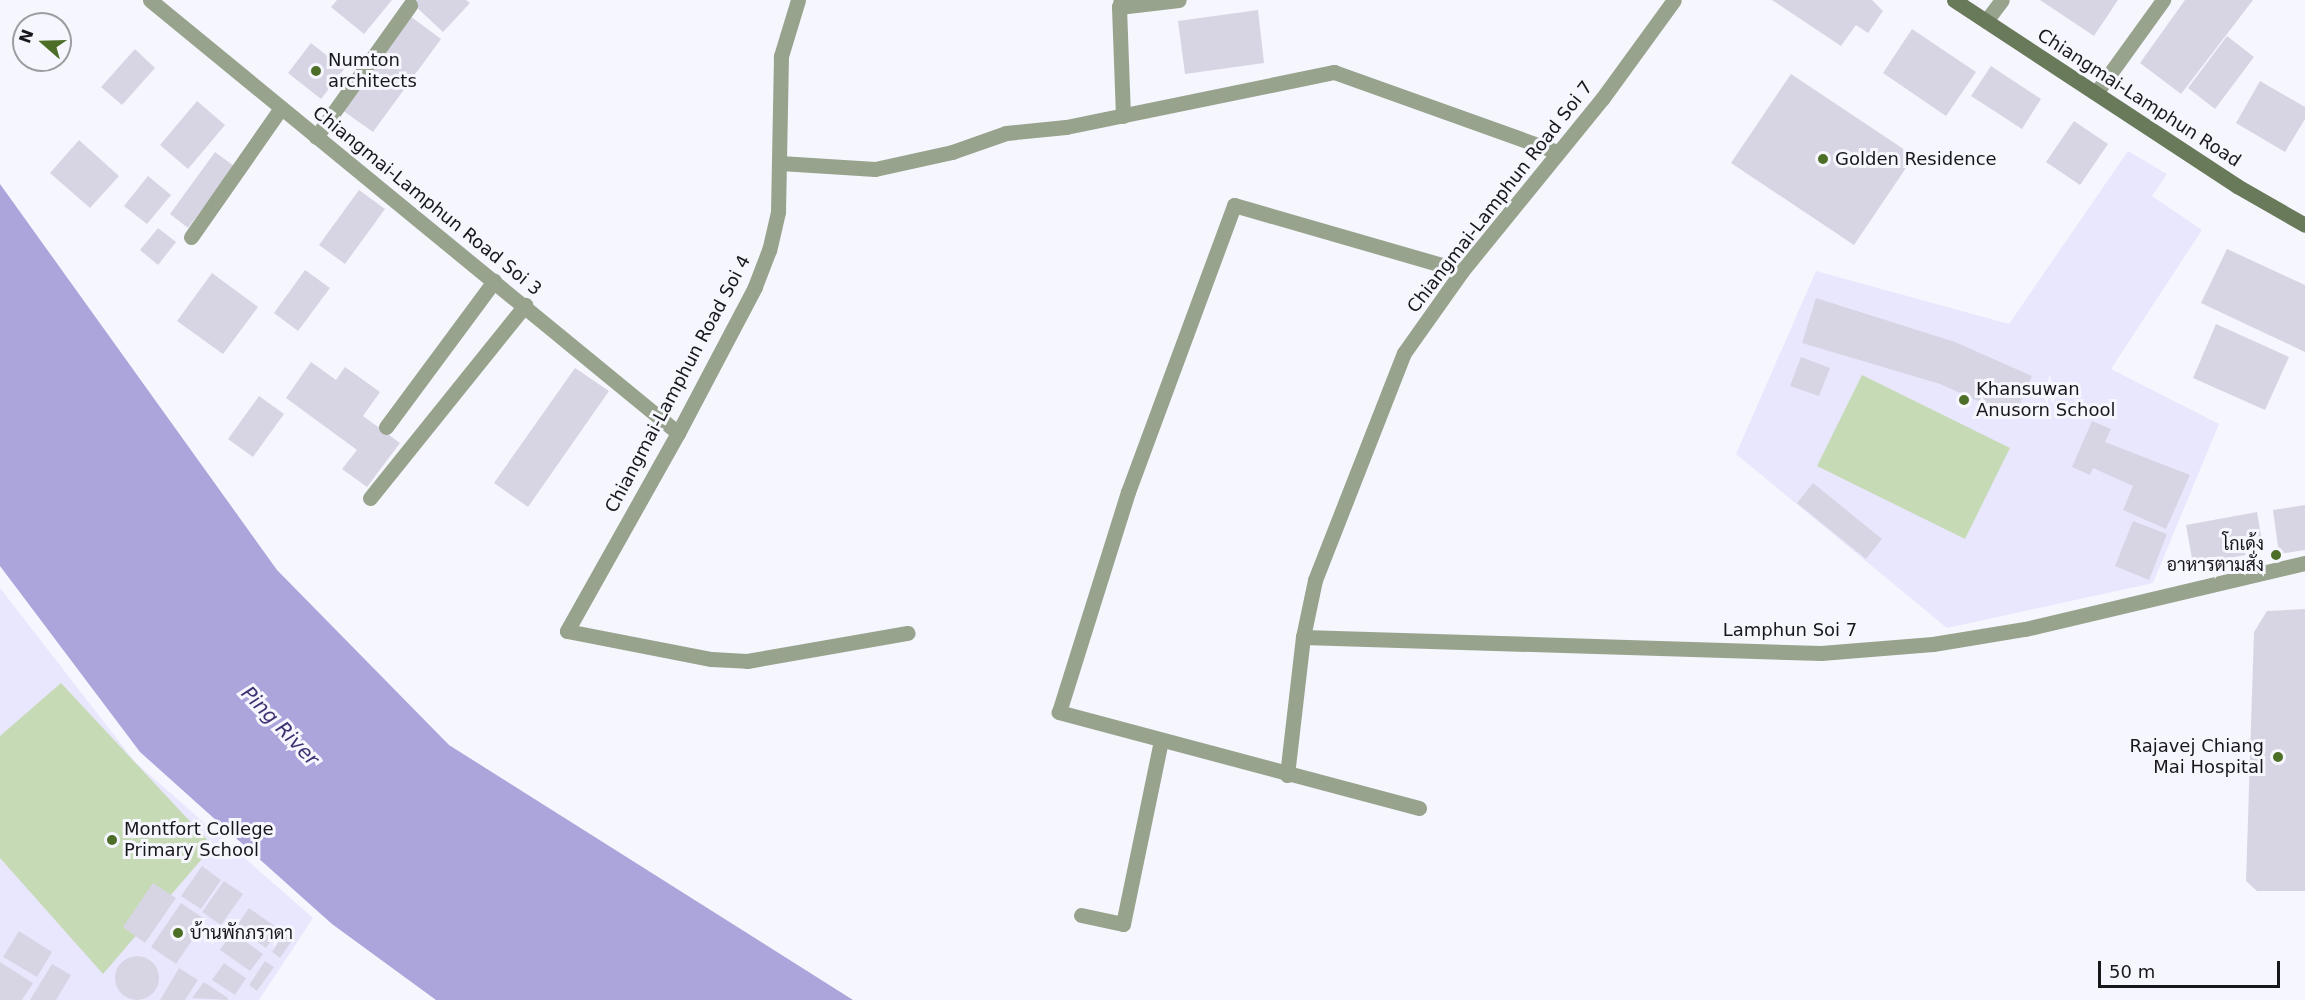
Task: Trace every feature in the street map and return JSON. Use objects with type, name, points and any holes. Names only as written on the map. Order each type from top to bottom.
[{"type":"main road","name":"Chiangmai-Lamphun Road","points":[[1954,0],[2305,225]]},
{"type":"street","name":"Chiangmai-Lamphun Road Soi 3","points":[[150,0],[525,305],[678,433]]},
{"type":"street","name":"Chiangmai-Lamphun Road Soi 4","points":[[798,0],[781,56],[778,212],[769,250],[755,287],[678,433],[567,631],[711,659],[747,661],[908,633]]},
{"type":"street","points":[[1122,116],[1120,4],[1179,0]]},
{"type":"street","name":"Chiangmai-Lamphun Road Soi 7","points":[[1287,775],[1303,637],[1315,580],[1404,353],[1461,271],[1558,152],[1674,0]]},
{"type":"street","points":[[1986,21],[2002,0]]},
{"type":"street","points":[[2096,93],[2163,0]]},
{"type":"street","points":[[316,136],[410,5]]},
{"type":"street","points":[[780,163],[875,169],[952,152],[1006,132],[1122,116],[1334,72],[1558,152]]},
{"type":"street","points":[[191,237],[281,108]]},
{"type":"street","points":[[1419,808],[1287,775],[1059,712],[1128,492],[1234,205],[1461,271]]},
{"type":"street","points":[[386,426],[494,281]]},
{"type":"street","points":[[370,498],[525,305]]},
{"type":"street","name":"Lamphun Soi 7","points":[[1303,637],[1821,653],[1933,644],[2025,629],[2305,563]]},
{"type":"street","points":[[1081,915],[1123,924],[1161,740]]},
{"type":"shaded area","name":"Khansuwan Anusorn School","points":[[2128,151],[2167,174],[2152,196],[2202,230],[2111,369],[2219,424],[2153,583],[1947,628],[1736,454],[1816,271],[2009,324]]},
{"type":"shaded area","name":"Montfort College Primary School","points":[[0,588],[135,762],[313,918],[259,1000],[0,1000]]},
{"type":"green space","points":[[1862,375],[2010,448],[1965,539],[1817,466]]},
{"type":"green space","points":[[61,683],[213,846],[103,974],[0,858],[0,736]]},
{"type":"water","name":"Ping River","points":[[0,184],[277,570],[449,745],[853,1000],[436,1000],[332,924],[140,752],[0,566]]},
{"type":"building","points":[[337,0],[392,0],[364,34],[331,7]]},
{"type":"building","points":[[415,0],[466,0],[470,3],[443,32],[412,3]]},
{"type":"building","points":[[1772,0],[1872,0],[1883,11],[1868,33],[1856,25],[1841,46]]},
{"type":"building","points":[[2040,0],[2118,0],[2094,36]]},
{"type":"building","points":[[2185,0],[2253,0],[2181,94],[2140,63]]},
{"type":"building","points":[[1258,10],[1264,63],[1185,74],[1178,21]]},
{"type":"building","points":[[410,16],[441,39],[373,132],[342,110]]},
{"type":"building","points":[[1912,29],[1976,72],[1946,116],[1883,73]]},
{"type":"building","points":[[2227,36],[2254,57],[2215,109],[2188,88]]},
{"type":"building","name":"Numton architects","points":[[311,43],[344,69],[321,99],[288,73]]},
{"type":"building","points":[[135,49],[155,68],[122,105],[101,87]]},
{"type":"building","points":[[1991,66],[2041,99],[2022,129],[1971,96]]},
{"type":"building","name":"Golden Residence","points":[[1791,74],[1914,156],[1854,245],[1731,163]]},
{"type":"building","points":[[2260,81],[2305,107],[2305,119],[2285,152],[2236,123]]},
{"type":"building","points":[[197,101],[225,125],[188,169],[160,145]]},
{"type":"building","points":[[2074,121],[2108,144],[2080,185],[2046,162]]},
{"type":"building","points":[[79,140],[119,176],[90,208],[50,173]]},
{"type":"building","points":[[215,152],[234,166],[188,228],[170,214]]},
{"type":"building","points":[[148,176],[171,195],[147,224],[124,206]]},
{"type":"building","points":[[359,190],[385,209],[345,264],[319,245]]},
{"type":"building","points":[[158,228],[176,242],[158,265],[140,250]]},
{"type":"building","points":[[2227,249],[2305,285],[2305,352],[2201,303]]},
{"type":"building","points":[[305,270],[330,288],[298,331],[274,313]]},
{"type":"building","points":[[212,273],[258,307],[223,354],[177,321]]},
{"type":"building","points":[[1816,298],[1955,342],[2032,376],[2014,417],[1940,384],[1802,343]]},
{"type":"building","points":[[2216,324],[2289,357],[2265,410],[2193,378]]},
{"type":"building","points":[[1801,357],[1830,368],[1819,396],[1790,386]]},
{"type":"building","points":[[311,362],[336,380],[345,367],[380,392],[363,416],[400,443],[367,487],[342,469],[357,450],[286,398]]},
{"type":"building","points":[[575,368],[609,391],[528,507],[494,483]]},
{"type":"building","points":[[259,396],[284,414],[253,457],[228,439]]},
{"type":"building","points":[[2092,421],[2111,429],[2105,442],[2190,475],[2166,529],[2123,510],[2133,486],[2093,468],[2090,475],[2072,467]]},
{"type":"building","points":[[1813,483],[1882,539],[1866,559],[1797,503]]},
{"type":"building","points":[[2305,505],[2305,550],[2279,554],[2273,510]]},
{"type":"building","points":[[2257,512],[2264,552],[2193,564],[2186,525]]},
{"type":"building","points":[[2133,521],[2167,534],[2149,580],[2115,566]]},
{"type":"building","name":"Rajavej Chiang Mai Hospital","points":[[2305,609],[2305,891],[2257,891],[2246,881],[2254,632],[2267,611]]},
{"type":"building","points":[[202,866],[221,880],[201,909],[181,896]]},
{"type":"building","points":[[224,881],[243,894],[221,925],[202,912]]},
{"type":"building","points":[[153,883],[176,898],[145,943],[123,927]]},
{"type":"building","name":"บ้านพักภราดา","points":[[181,903],[206,920],[176,964],[151,947]]},
{"type":"building","points":[[249,908],[279,929],[266,948],[236,927]]},
{"type":"building","points":[[287,930],[295,936],[280,958],[272,952]]},
{"type":"building","points":[[19,931],[52,952],[37,977],[3,957]]},
{"type":"building","points":[[232,932],[263,954],[250,971],[220,950]]},
{"type":"building","points":[[137,956],[153,962],[159,978],[153,994],[137,1000],[121,994],[115,978],[121,962]]},
{"type":"building","points":[[265,961],[274,967],[257,991],[249,985]]},
{"type":"building","points":[[0,962],[33,983],[22,1000],[0,1000]]},
{"type":"building","points":[[224,963],[246,978],[235,995],[212,980]]},
{"type":"building","points":[[52,964],[71,975],[56,1000],[30,1000]]},
{"type":"building","points":[[179,968],[198,980],[185,1000],[160,1000]]},
{"type":"building","points":[[204,982],[228,998],[227,1000],[192,998]]},
{"type":"place","name":"Numton architects","points":[[316,71]]},
{"type":"place","name":"Golden Residence","points":[[1823,159]]},
{"type":"place","name":"Khansuwan Anusorn School","points":[[1964,400]]},
{"type":"place","name":"โกเด้ง อาหารตามสั่ง","points":[[2276,555]]},
{"type":"place","name":"Rajavej Chiang Mai Hospital","points":[[2278,757]]},
{"type":"place","name":"Montfort College Primary School","points":[[112,840]]},
{"type":"place","name":"บ้านพักภราดา","points":[[178,933]]}]
